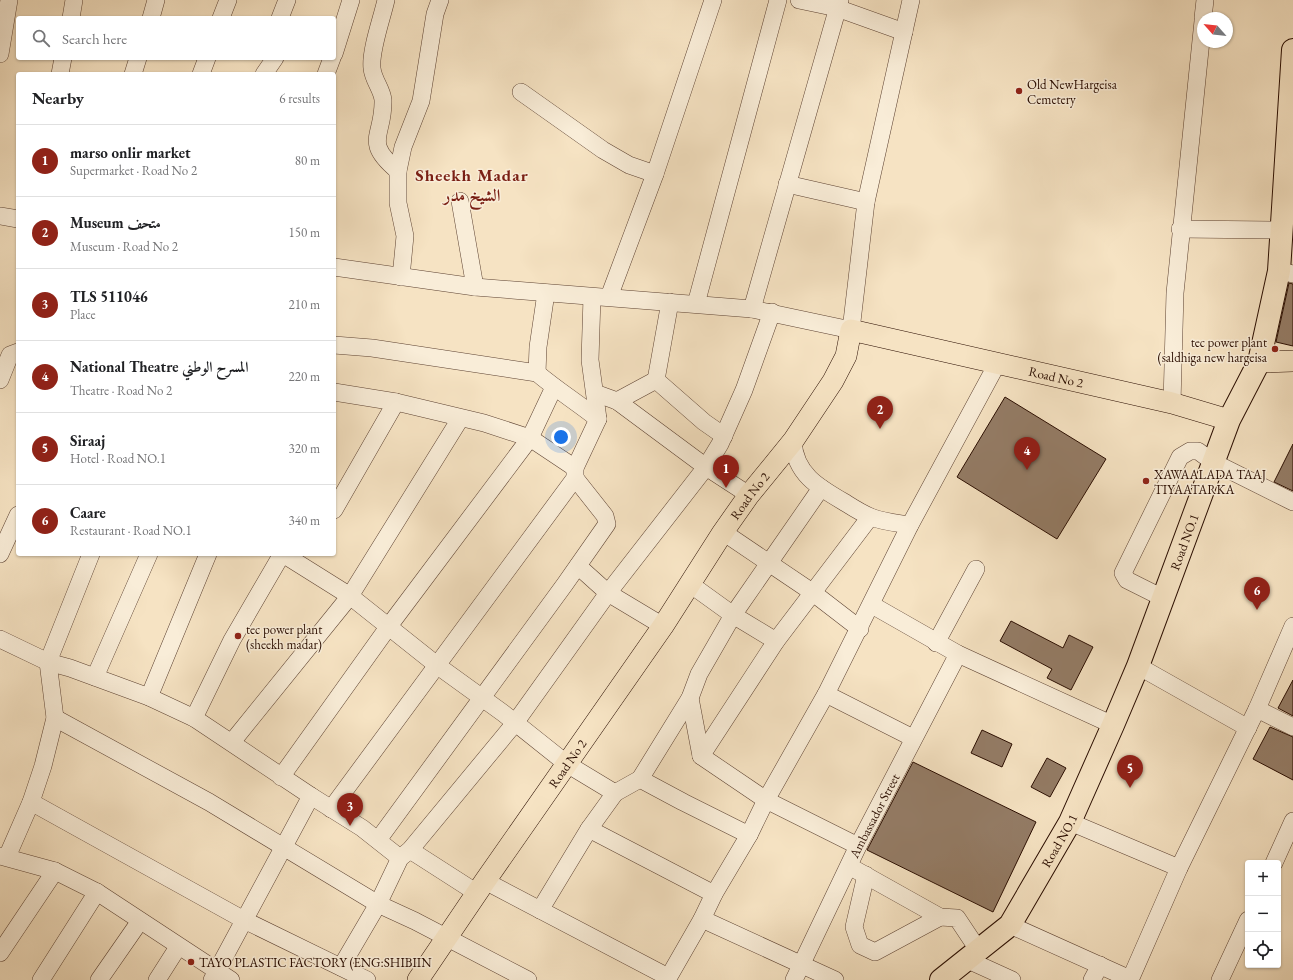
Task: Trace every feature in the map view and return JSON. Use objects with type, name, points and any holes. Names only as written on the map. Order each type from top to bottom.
[{"type":"highway","name":"Road NO.1","points":[[941,980],[1010,925],[1070,822],[1114,726],[1138,666],[1212,462],[1229,420],[1259,362],[1286,273],[1285,222],[1293,50]]},
{"type":"main road","name":"Road No 2","points":[[418,980],[446,937],[663,626],[749,494],[793,441],[833,381],[846,356],[850,330],[1172,403],[1229,420]]},
{"type":"main road","points":[[1259,362],[1293,361]]},
{"type":"street","points":[[0,54],[9,0]]},
{"type":"street","points":[[71,16],[74,0]]},
{"type":"street","points":[[152,16],[156,0]]},
{"type":"street","points":[[222,16],[228,0]]},
{"type":"street","points":[[281,16],[287,0]]},
{"type":"street","points":[[336,48],[351,0]]},
{"type":"street","points":[[386,0],[371,61],[373,76],[383,97],[377,139],[378,148],[384,160],[398,171]]},
{"type":"street","points":[[401,277],[405,236],[398,203],[398,171],[403,147],[420,101],[435,14],[440,0]]},
{"type":"street","points":[[331,809],[438,666],[575,473],[598,419],[590,360],[600,297],[655,174],[712,0]]},
{"type":"street","points":[[696,304],[778,0]]},
{"type":"street","points":[[799,0],[838,4],[904,32]]},
{"type":"street","points":[[336,267],[475,287],[546,294],[752,309],[772,312],[850,330],[866,202],[912,0]]},
{"type":"street","points":[[1204,12],[1205,0]]},
{"type":"street","points":[[752,309],[838,4]]},
{"type":"street","points":[[1172,403],[1174,293],[1200,48]]},
{"type":"street","points":[[60,72],[63,60]]},
{"type":"street","points":[[134,72],[137,60]]},
{"type":"street","points":[[202,72],[206,60]]},
{"type":"street","points":[[265,72],[274,60]]},
{"type":"street","points":[[327,72],[331,60]]},
{"type":"street","points":[[521,92],[603,150],[629,165],[655,174]]},
{"type":"street","points":[[787,184],[866,202]]},
{"type":"street","points":[[460,201],[475,287]]},
{"type":"street","points":[[0,216],[16,219]]},
{"type":"street","points":[[1180,229],[1285,222]]},
{"type":"street","points":[[538,373],[538,348],[546,294]]},
{"type":"street","points":[[656,380],[670,302]]},
{"type":"street","points":[[341,967],[405,854],[515,724],[608,593],[706,467],[724,436],[744,390],[772,312]]},
{"type":"street","points":[[336,345],[372,348],[538,373],[554,387],[572,398],[598,419]]},
{"type":"street","points":[[0,380],[10,355],[16,353]]},
{"type":"street","points":[[0,639],[48,662],[95,677],[149,697],[194,718],[378,840],[405,854],[481,887],[540,910],[667,979],[702,919],[714,894],[749,835],[766,800],[826,694],[872,605],[910,525],[997,364]]},
{"type":"street","points":[[617,401],[656,380]]},
{"type":"street","points":[[656,380],[704,422],[724,436]]},
{"type":"street","points":[[281,777],[389,626],[530,438],[554,387]]},
{"type":"street","points":[[336,394],[396,402],[460,419],[484,423],[530,438],[575,473],[607,520],[607,524],[578,566],[378,840]]},
{"type":"street","points":[[595,394],[617,401],[706,467],[749,494]]},
{"type":"street","points":[[336,507],[396,402]]},
{"type":"street","points":[[232,742],[350,596],[460,419]]},
{"type":"street","points":[[793,441],[794,453],[798,463],[809,478],[821,488],[870,517],[887,522],[910,525]]},
{"type":"street","points":[[1163,598],[1128,580],[1123,573],[1180,457],[1190,451],[1198,451],[1212,462],[1293,502]]},
{"type":"street","points":[[540,910],[589,829],[615,793],[640,779],[690,698],[700,674],[733,615],[821,488]]},
{"type":"street","points":[[701,756],[776,641],[870,517]]},
{"type":"street","points":[[0,554],[16,519]]},
{"type":"street","points":[[723,532],[812,592],[860,629]]},
{"type":"street","points":[[90,556],[48,662],[55,718],[45,760],[31,802],[4,856],[55,871],[97,892],[220,977],[244,920],[311,796]]},
{"type":"street","points":[[95,677],[148,556]]},
{"type":"street","points":[[149,697],[207,556]]},
{"type":"street","points":[[194,718],[232,640],[282,556]]},
{"type":"street","points":[[291,556],[306,560],[438,666],[482,697],[567,764],[615,793]]},
{"type":"street","points":[[578,566],[608,593],[663,626]]},
{"type":"street","points":[[936,643],[976,569]]},
{"type":"street","points":[[690,584],[733,615],[776,641]]},
{"type":"street","points":[[872,605],[936,643],[1114,726]]},
{"type":"street","points":[[1010,925],[1130,980],[1179,868],[1248,728],[1293,626]]},
{"type":"street","name":"Ambassador Street","points":[[794,980],[858,846],[958,654]]},
{"type":"street","points":[[1138,666],[1248,728]]},
{"type":"street","points":[[826,694],[913,738]]},
{"type":"street","points":[[690,698],[701,756],[766,800],[858,846]]},
{"type":"street","points":[[1256,709],[1293,727]]},
{"type":"street","points":[[55,718],[209,802],[378,904],[446,937],[528,980]]},
{"type":"street","points":[[640,779],[749,835]]},
{"type":"street","points":[[31,802],[244,920],[367,980]]},
{"type":"street","points":[[1275,860],[1293,821]]},
{"type":"street","points":[[1070,822],[1179,868]]},
{"type":"street","points":[[589,829],[714,894]]},
{"type":"street","points":[[849,866],[940,917],[957,918],[973,955],[1012,980]]},
{"type":"street","points":[[0,953],[6,936],[55,871]]},
{"type":"street","points":[[866,875],[854,927],[860,945],[875,952],[940,917]]},
{"type":"street","points":[[41,980],[97,892]]},
{"type":"street","points":[[702,919],[835,980]]},
{"type":"street","points":[[99,980],[140,921]]},
{"type":"street","points":[[1220,980],[1245,926]]},
{"type":"street","points":[[157,980],[178,947]]},
{"type":"street","points":[[1092,980],[1100,965]]},
{"type":"building","points":[[1289,283],[1293,284],[1293,346],[1276,342]]},
{"type":"building","points":[[1005,397],[1106,459],[1057,539],[957,477]]},
{"type":"building","points":[[1293,444],[1293,491],[1274,482]]},
{"type":"building","points":[[1011,621],[1063,648],[1069,635],[1093,647],[1071,690],[1047,678],[1052,669],[1000,641]]},
{"type":"building","points":[[1293,680],[1293,716],[1278,708]]},
{"type":"building","points":[[1270,727],[1293,737],[1293,780],[1253,759]]},
{"type":"building","points":[[982,730],[1012,744],[1002,767],[971,753]]},
{"type":"building","points":[[1047,758],[1066,768],[1050,797],[1031,787]]},
{"type":"building","points":[[913,762],[1036,822],[993,912],[867,850]]},
{"type":"place","name":"Old NewHargeisa Cemetery","points":[[1019,91]]},
{"type":"place","name":"tec power plant (saldhiga new hargeisa","points":[[1275,349]]},
{"type":"place","name":"Museum متحف","points":[[880,429]]},
{"type":"place","name":"National Theatre المسرح الوطني","points":[[1027,470]]},
{"type":"place","name":"XAWAALADA TAAJ TIYAATARKA","points":[[1146,481]]},
{"type":"place","name":"marso onlir market","points":[[726,488]]},
{"type":"place","name":"Caare","points":[[1257,610]]},
{"type":"place","name":"tec power plant (sheekh madar)","points":[[238,636]]},
{"type":"place","name":"Siraaj","points":[[1130,788]]},
{"type":"place","name":"TLS 511046","points":[[350,826]]},
{"type":"place","name":"TAYO PLASTIC FACTORY (ENG:SHIBIIN","points":[[191,962]]},
{"type":"district","name":"Sheekh Madar الشيخ مدر","points":[[472,185]]}]
